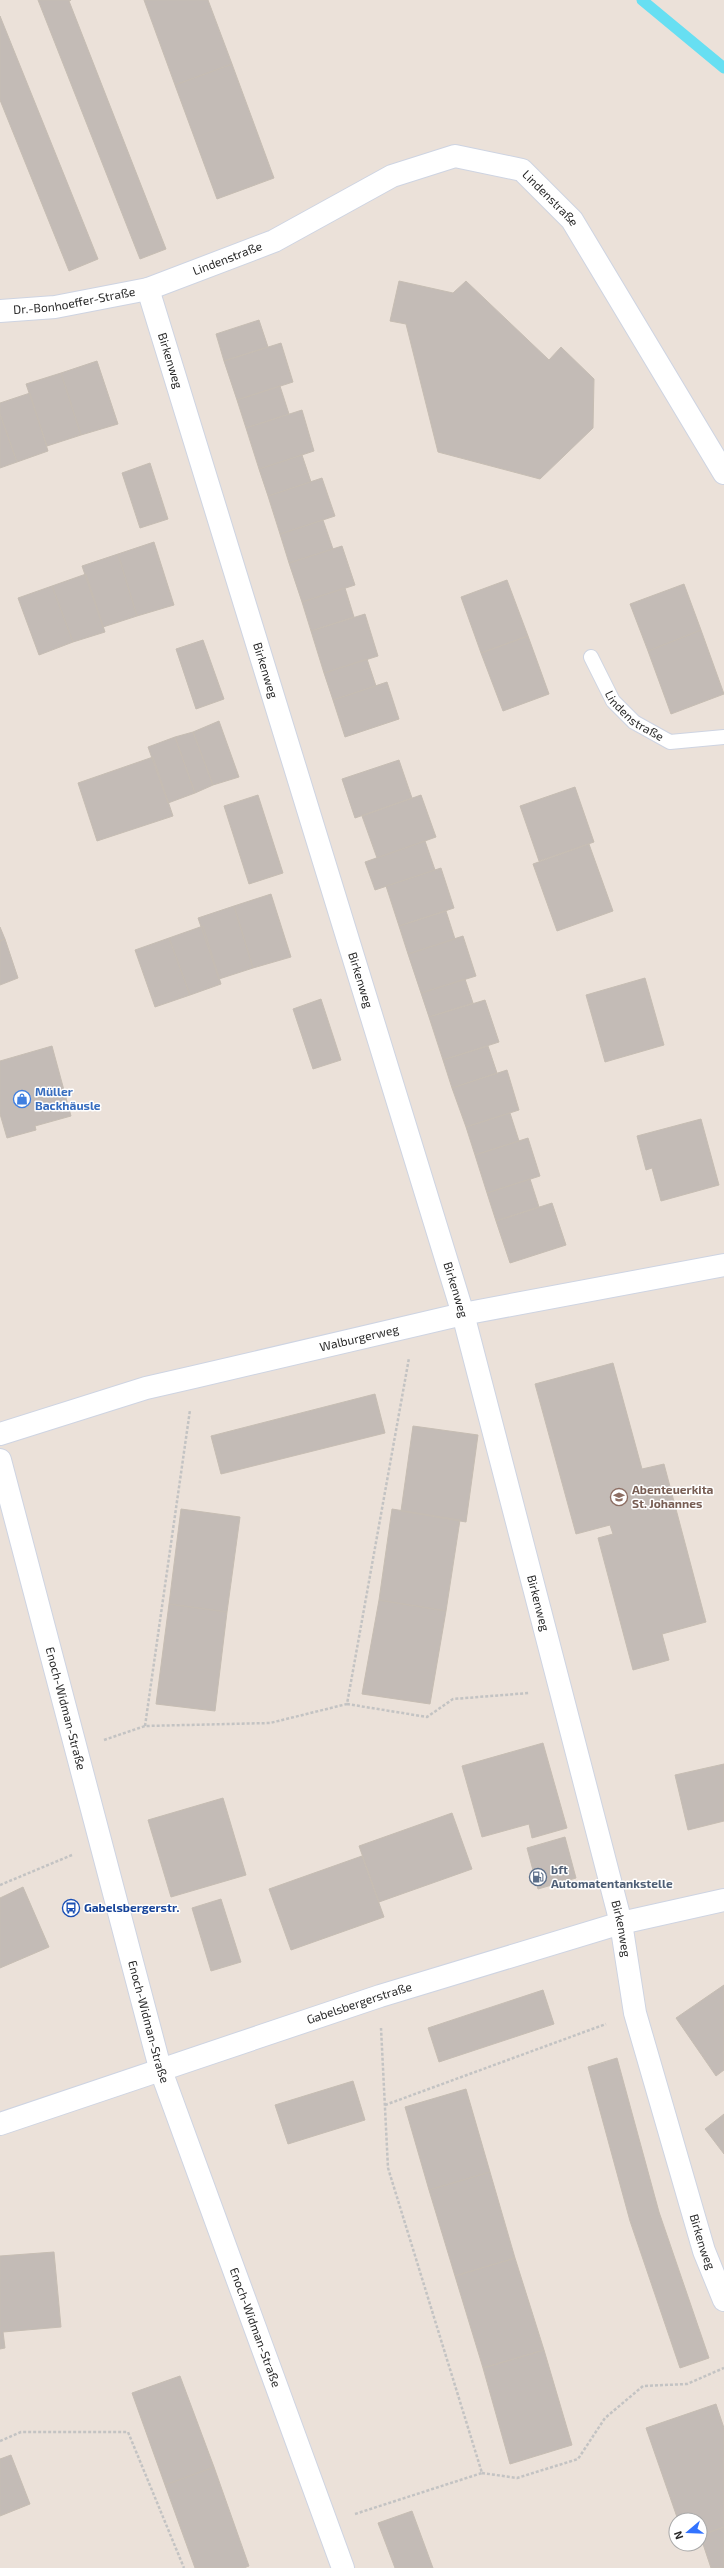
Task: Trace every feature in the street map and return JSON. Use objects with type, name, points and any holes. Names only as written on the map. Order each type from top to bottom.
[{"type":"street","name":"Lindenstraße","points":[[148,290],[274,240],[392,176],[455,156],[522,170],[572,220],[724,473]]},
{"type":"street","name":"Dr.-Bonhoeffer-Straße","points":[[0,311],[55,307],[148,290]]},
{"type":"street","name":"Birkenweg","points":[[148,290],[463,1314],[621,1923],[636,2013],[704,2251],[724,2300]]},
{"type":"street","name":"Walburgerweg","points":[[0,1434],[146,1388],[415,1325],[463,1314],[724,1265]]},
{"type":"street","name":"Enoch-Widman-Straße","points":[[0,1460],[75,1750],[160,2068],[328,2523],[343,2568]]},
{"type":"street","name":"Gabelsbergerstraße","points":[[0,2124],[160,2068],[380,1996],[621,1923],[724,1900]]},
{"type":"lane","name":"Lindenstraße","points":[[591,657],[613,701],[634,722],[670,742],[724,737]]},
{"type":"path","points":[[347,1704],[415,1325]]},
{"type":"path","points":[[145,1726],[194,1377]]},
{"type":"path","points":[[75,1750],[145,1726],[270,1723],[347,1704],[427,1717],[453,1699],[562,1691]]},
{"type":"path","points":[[0,1885],[100,1844]]},
{"type":"path","points":[[380,1996],[388,2168],[482,2473]]},
{"type":"path","points":[[385,2105],[636,2013]]},
{"type":"path","points":[[328,2523],[482,2473],[517,2478],[578,2459],[605,2418],[643,2386],[687,2384],[724,2368]]},
{"type":"path","points":[[0,2441],[21,2432],[128,2432],[184,2568]]},
{"type":"building","points":[[38,0],[71,0],[69,1],[166,249],[140,259]]},
{"type":"building","points":[[144,0],[208,0],[232,64],[175,85]]},
{"type":"building","points":[[0,16],[98,259],[69,271],[0,100]]},
{"type":"building","points":[[232,64],[274,178],[217,199],[175,85]]},
{"type":"building","points":[[399,281],[453,293],[466,281],[549,360],[561,347],[594,379],[593,428],[540,479],[438,452],[406,324],[390,321]]},
{"type":"building","points":[[259,320],[268,347],[224,361],[216,334]]},
{"type":"building","points":[[281,343],[293,382],[237,400],[224,361]]},
{"type":"building","points":[[97,361],[118,424],[81,435],[61,373]]},
{"type":"building","points":[[61,373],[81,435],[47,446],[26,384]]},
{"type":"building","points":[[280,386],[289,414],[246,428],[237,400]]},
{"type":"building","points":[[30,393],[48,451],[17,462],[0,414],[0,403]]},
{"type":"building","points":[[302,410],[314,451],[259,469],[246,428]]},
{"type":"building","points":[[0,414],[17,462],[0,468]]},
{"type":"building","points":[[302,455],[311,482],[268,496],[259,469]]},
{"type":"building","points":[[150,463],[168,519],[140,528],[122,473]]},
{"type":"building","points":[[322,478],[335,516],[280,534],[268,496]]},
{"type":"building","points":[[323,520],[333,549],[289,563],[280,534]]},
{"type":"building","points":[[154,542],[174,605],[137,616],[118,554]]},
{"type":"building","points":[[342,546],[355,585],[302,602],[289,563]]},
{"type":"building","points":[[118,554],[137,616],[103,627],[82,566]]},
{"type":"building","points":[[86,574],[105,632],[73,642],[52,586]]},
{"type":"building","points":[[507,580],[528,636],[481,653],[461,597]]},
{"type":"building","points":[[684,584],[701,630],[648,651],[630,604]]},
{"type":"building","points":[[52,586],[73,642],[39,655],[18,598]]},
{"type":"building","points":[[345,588],[354,617],[311,631],[302,602]]},
{"type":"building","points":[[365,614],[378,656],[324,673],[311,631]]},
{"type":"building","points":[[701,630],[724,694],[671,714],[648,651]]},
{"type":"building","points":[[528,636],[549,694],[503,711],[481,653]]},
{"type":"building","points":[[203,640],[224,699],[196,709],[176,649]]},
{"type":"building","points":[[367,659],[376,686],[333,700],[324,673]]},
{"type":"building","points":[[387,682],[399,719],[345,737],[333,700]]},
{"type":"building","points":[[219,721],[239,777],[213,785],[193,732]]},
{"type":"building","points":[[193,732],[213,785],[195,793],[175,737]]},
{"type":"building","points":[[175,737],[195,793],[168,803],[148,747]]},
{"type":"building","points":[[153,757],[173,816],[97,841],[78,783]]},
{"type":"building","points":[[399,760],[412,798],[355,818],[342,779]]},
{"type":"building","points":[[575,787],[594,842],[539,861],[520,806]]},
{"type":"building","points":[[258,795],[283,873],[249,884],[224,806]]},
{"type":"building","points":[[421,795],[436,837],[377,858],[362,816]]},
{"type":"building","points":[[425,841],[435,870],[375,890],[365,862]]},
{"type":"building","points":[[589,844],[613,911],[557,931],[533,864]]},
{"type":"building","points":[[441,868],[454,908],[399,926],[386,886]]},
{"type":"building","points":[[271,894],[291,957],[253,968],[234,906]]},
{"type":"building","points":[[234,906],[253,968],[219,979],[198,918]]},
{"type":"building","points":[[446,911],[455,939],[408,954],[399,926]]},
{"type":"building","points":[[203,926],[221,984],[190,995],[169,938]]},
{"type":"building","points":[[0,927],[5,939],[0,941]]},
{"type":"building","points":[[463,936],[476,976],[421,993],[408,954]]},
{"type":"building","points":[[169,938],[190,995],[155,1007],[135,950]]},
{"type":"building","points":[[5,939],[18,978],[0,985],[0,941]]},
{"type":"building","points":[[645,978],[664,1045],[605,1062],[586,995]]},
{"type":"building","points":[[465,979],[473,1003],[429,1017],[421,993]]},
{"type":"building","points":[[321,999],[341,1060],[313,1069],[293,1009]]},
{"type":"building","points":[[485,1000],[499,1042],[443,1060],[429,1017]]},
{"type":"building","points":[[52,1046],[71,1116],[35,1126],[36,1130],[7,1138],[0,1114],[0,1061]]},
{"type":"building","points":[[488,1046],[497,1073],[452,1088],[443,1060]]},
{"type":"building","points":[[507,1070],[519,1110],[466,1127],[452,1088]]},
{"type":"building","points":[[510,1113],[519,1141],[475,1155],[466,1127]]},
{"type":"building","points":[[701,1119],[719,1185],[661,1201],[652,1168],[646,1170],[637,1136]]},
{"type":"building","points":[[528,1138],[540,1176],[487,1193],[475,1155]]},
{"type":"building","points":[[530,1179],[539,1207],[496,1221],[487,1193]]},
{"type":"building","points":[[552,1203],[566,1245],[510,1263],[496,1221]]},
{"type":"building","name":"Abenteuerkita St. Johannes","points":[[613,1363],[642,1469],[664,1464],[706,1622],[662,1634],[669,1660],[633,1670],[598,1538],[613,1534],[610,1525],[576,1534],[535,1384]]},
{"type":"building","points":[[375,1394],[385,1433],[221,1474],[211,1436]]},
{"type":"building","points":[[413,1426],[478,1435],[466,1522],[401,1511]]},
{"type":"building","points":[[181,1509],[240,1517],[227,1612],[169,1604]]},
{"type":"building","points":[[392,1509],[460,1520],[446,1611],[379,1600]]},
{"type":"building","points":[[379,1600],[446,1611],[430,1704],[362,1694]]},
{"type":"building","points":[[169,1604],[227,1612],[215,1711],[156,1704]]},
{"type":"building","points":[[543,1743],[567,1828],[532,1838],[529,1824],[482,1837],[462,1766]]},
{"type":"building","points":[[724,1764],[724,1821],[688,1830],[675,1775]]},
{"type":"building","points":[[223,1798],[246,1875],[171,1897],[148,1820]]},
{"type":"building","points":[[452,1813],[472,1869],[379,1902],[359,1846]]},
{"type":"building","points":[[565,1837],[576,1878],[538,1889],[527,1848]]},
{"type":"building","points":[[362,1856],[384,1917],[291,1950],[269,1889]]},
{"type":"building","points":[[23,1887],[49,1947],[0,1968],[0,1898]]},
{"type":"building","points":[[221,1899],[241,1962],[211,1971],[192,1908]]},
{"type":"building","points":[[724,1985],[724,2070],[716,2076],[676,2018]]},
{"type":"building","points":[[543,1990],[554,2024],[439,2062],[428,2028]]},
{"type":"building","points":[[617,2058],[659,2212],[709,2358],[680,2368],[630,2221],[588,2067]]},
{"type":"building","points":[[353,2081],[365,2120],[288,2144],[275,2105]]},
{"type":"building","points":[[466,2089],[490,2172],[429,2190],[405,2107]]},
{"type":"building","points":[[724,2114],[724,2154],[705,2129]]},
{"type":"building","points":[[490,2172],[515,2258],[455,2276],[429,2190]]},
{"type":"building","points":[[54,2252],[61,2327],[3,2332],[5,2348],[0,2349],[0,2256]]},
{"type":"building","points":[[515,2258],[544,2350],[483,2368],[455,2276]]},
{"type":"building","points":[[544,2350],[572,2445],[510,2464],[483,2368]]},
{"type":"building","points":[[180,2376],[214,2467],[165,2485],[132,2393]]},
{"type":"building","points":[[716,2404],[724,2428],[724,2527],[708,2533],[708,2512],[675,2512],[646,2428]]},
{"type":"building","points":[[11,2455],[30,2504],[0,2516],[0,2459]]},
{"type":"building","points":[[214,2467],[249,2566],[244,2568],[195,2568],[165,2485]]},
{"type":"building","points":[[412,2511],[433,2568],[395,2568],[378,2523]]},
{"type":"building","points":[[724,2527],[724,2568],[711,2568],[706,2552],[708,2552],[708,2532]]},
{"type":"waterway","points":[[642,0],[724,68]]},
{"type":"place","name":"Müller Backhäusle","points":[[22,1099]]},
{"type":"place","name":"Abenteuerkita St. Johannes","points":[[619,1497]]},
{"type":"place","name":"bft Automatentankstelle","points":[[538,1877]]},
{"type":"place","name":"Gabelsbergerstr.","points":[[71,1908]]}]
